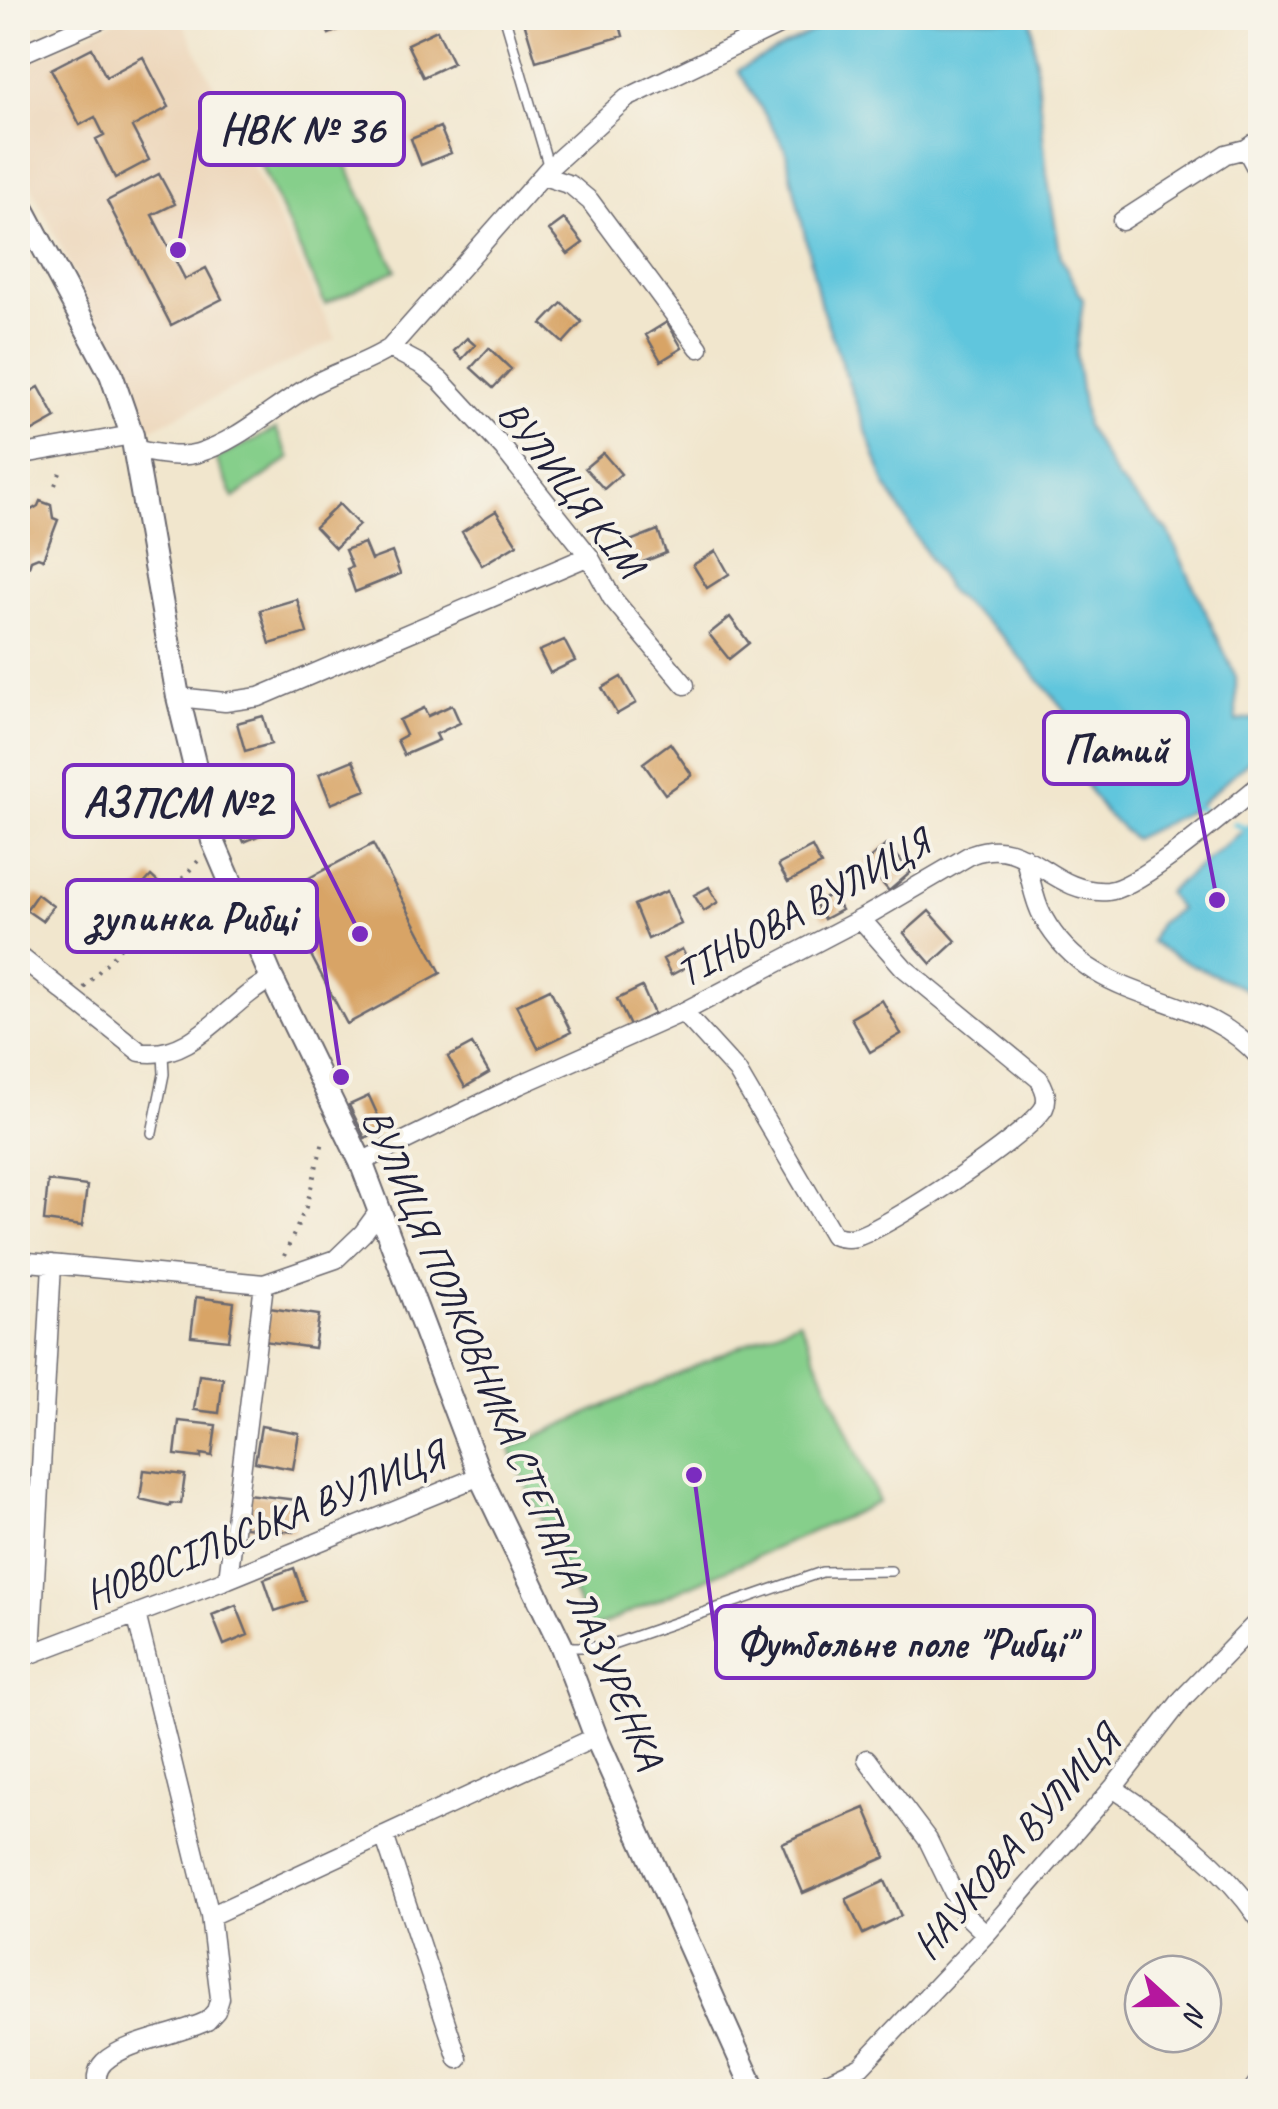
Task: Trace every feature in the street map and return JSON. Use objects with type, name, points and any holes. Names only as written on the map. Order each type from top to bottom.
[{"type":"street","points":[[18,56],[103,18]]},
{"type":"street","points":[[18,455],[134,443],[167,455],[198,453],[250,426],[314,384],[368,363],[390,348],[546,172],[627,98],[792,18]]},
{"type":"street","points":[[1122,221],[1226,154],[1254,144],[1260,175]]},
{"type":"street","points":[[546,172],[590,201],[699,348]]},
{"type":"street","name":"ВУЛИЦЯ ПОЛКОВНИКА СТЕПАНА ЛАЗУРЕНКА","points":[[18,200],[112,374],[134,443],[178,697],[212,841],[272,980],[361,1162],[480,1476],[562,1647],[596,1737],[755,2092]]},
{"type":"street","name":"ВУЛИЦЯ КІМ","points":[[390,348],[420,364],[503,448],[589,556],[612,598],[686,685]]},
{"type":"street","points":[[178,697],[225,702],[259,697],[589,556]]},
{"type":"street","name":"ТІНЬОВА ВУЛИЦЯ","points":[[361,1162],[519,1085],[683,1012],[860,920],[972,854],[990,847],[1009,849],[1080,889],[1112,891],[1138,878],[1260,786]]},
{"type":"street","points":[[1024,858],[1040,914],[1086,968],[1124,988],[1207,1016],[1260,1058]]},
{"type":"street","points":[[683,1012],[737,1072],[833,1235],[854,1238],[870,1230],[962,1176],[1017,1135],[1044,1107],[1046,1096],[1039,1078],[904,968],[860,920]]},
{"type":"street","points":[[18,955],[140,1052],[163,1054],[194,1038],[258,986],[272,980]]},
{"type":"street","points":[[18,1261],[264,1284],[336,1259],[379,1211]]},
{"type":"street","points":[[24,1656],[52,1264]]},
{"type":"street","points":[[228,1579],[264,1284]]},
{"type":"street","name":"НОВОСІЛЬСЬКА ВУЛИЦЯ","points":[[24,1656],[228,1579],[480,1476]]},
{"type":"street","points":[[99,2092],[96,2080],[103,2063],[117,2054],[201,2024],[216,2011],[220,1991],[210,1916],[136,1614]]},
{"type":"street","name":"НАУКОВА ВУЛИЦЯ","points":[[807,2092],[861,2066],[986,1934],[1114,1788],[1183,1698],[1260,1619]]},
{"type":"street","points":[[210,1916],[596,1737]]},
{"type":"street","points":[[868,1759],[928,1840],[962,1912],[986,1934]]},
{"type":"street","points":[[1114,1788],[1198,1848],[1239,1889],[1260,1920]]},
{"type":"street","points":[[384,1836],[458,2059]]},
{"type":"street","points":[[1251,2092],[1260,2080]]},
{"type":"lane","points":[[505,18],[546,172]]},
{"type":"lane","points":[[152,1133],[164,1074],[163,1054]]},
{"type":"lane","points":[[562,1647],[604,1647],[822,1572],[891,1572]]},
{"type":"path","points":[[72,1001],[212,841]]},
{"type":"path","points":[[264,1284],[282,1261],[306,1207],[324,1138]]},
{"type":"shaded area","points":[[121,18],[181,18],[336,339],[148,430],[18,158],[18,68]]},
{"type":"green space","points":[[328,126],[396,270],[325,304],[258,159]]},
{"type":"green space","points":[[276,429],[290,458],[234,498],[216,459]]},
{"type":"green space","points":[[799,1320],[879,1502],[590,1630],[510,1448]]},
{"type":"water","points":[[838,18],[1031,18],[1047,175],[1061,258],[1083,300],[1076,355],[1086,426],[1117,478],[1168,531],[1236,677],[1236,721],[1260,718],[1260,751],[1196,808],[1133,839],[1105,813],[1075,769],[1081,752],[1077,725],[1002,636],[949,592],[886,486],[821,306],[785,148],[738,70]]},
{"type":"water","points":[[1260,817],[1260,998],[1151,942],[1159,923],[1179,909],[1167,892]]},
{"type":"building","points":[[322,18],[366,18],[329,34]]},
{"type":"building","points":[[523,18],[618,18],[623,36],[536,61]]},
{"type":"building","points":[[437,30],[453,63],[423,77],[407,44]]},
{"type":"building","points":[[92,48],[106,77],[143,57],[169,107],[132,127],[149,160],[115,178],[96,139],[104,135],[95,117],[80,125],[51,69]]},
{"type":"building","points":[[440,127],[451,153],[421,165],[411,139]]},
{"type":"building","points":[[159,174],[175,204],[152,215],[185,279],[206,268],[222,299],[171,325],[107,201]]},
{"type":"building","points":[[564,219],[583,243],[568,254],[549,230]]},
{"type":"building","points":[[562,303],[582,322],[563,343],[542,324]]},
{"type":"building","points":[[667,322],[682,348],[661,361],[646,335]]},
{"type":"building","points":[[467,338],[475,345],[462,359],[454,351]]},
{"type":"building","points":[[489,348],[511,369],[493,388],[471,368]]},
{"type":"building","points":[[39,387],[56,418],[31,432],[18,399]]},
{"type":"building","points":[[603,453],[621,474],[604,489],[585,468]]},
{"type":"building","points":[[40,501],[51,505],[53,518],[58,520],[43,559],[31,560],[29,566],[18,561],[18,530],[26,508],[31,510]]},
{"type":"building","points":[[339,504],[359,525],[335,548],[315,527]]},
{"type":"building","points":[[496,511],[517,544],[482,565],[462,532]]},
{"type":"building","points":[[658,530],[666,553],[638,564],[630,541]]},
{"type":"building","points":[[364,543],[371,560],[392,552],[400,574],[355,592],[345,550]]},
{"type":"building","points":[[716,551],[729,574],[707,588],[693,565]]},
{"type":"building","points":[[297,599],[307,633],[270,644],[260,610]]},
{"type":"building","points":[[730,617],[749,643],[729,659],[709,634]]},
{"type":"building","points":[[564,640],[575,661],[550,673],[539,651]]},
{"type":"building","points":[[621,677],[636,703],[617,714],[602,688]]},
{"type":"building","points":[[452,705],[460,723],[436,734],[439,740],[404,755],[397,740],[406,735],[399,720],[424,708],[428,716]]},
{"type":"building","points":[[263,716],[271,744],[245,751],[237,723]]},
{"type":"building","points":[[670,743],[692,775],[665,794],[643,763]]},
{"type":"building","points":[[353,760],[366,790],[331,804],[319,774]]},
{"type":"building","points":[[124,764],[132,777],[109,792],[101,780]]},
{"type":"building","points":[[268,785],[285,824],[244,842],[226,803]]},
{"type":"building","points":[[373,844],[441,973],[347,1024],[279,894]]},
{"type":"building","points":[[887,844],[911,872],[889,891],[865,863]]},
{"type":"building","points":[[812,847],[821,865],[788,882],[778,865]]},
{"type":"building","points":[[151,876],[163,887],[148,904],[136,893]]},
{"type":"building","points":[[709,887],[718,902],[704,911],[694,895]]},
{"type":"building","points":[[667,891],[681,924],[648,939],[634,905]]},
{"type":"building","points":[[37,894],[53,906],[42,921],[26,910]]},
{"type":"building","points":[[832,894],[841,910],[824,919],[815,904]]},
{"type":"building","points":[[929,911],[956,941],[931,964],[904,933]]},
{"type":"building","points":[[682,949],[690,965],[671,975],[663,959]]},
{"type":"building","points":[[642,987],[654,1014],[630,1026],[617,999]]},
{"type":"building","points":[[550,989],[571,1032],[538,1048],[516,1005]]},
{"type":"building","points":[[882,1000],[901,1034],[870,1052],[851,1018]]},
{"type":"building","points":[[472,1044],[489,1073],[465,1087],[448,1057]]},
{"type":"building","points":[[369,1096],[384,1129],[365,1138],[349,1105]]},
{"type":"building","points":[[48,1181],[87,1186],[82,1226],[44,1221]]},
{"type":"building","points":[[196,1297],[234,1302],[229,1340],[191,1336]]},
{"type":"building","points":[[269,1308],[319,1315],[314,1348],[264,1341]]},
{"type":"building","points":[[199,1375],[223,1378],[219,1413],[194,1410]]},
{"type":"building","points":[[179,1421],[216,1425],[212,1456],[175,1455]]},
{"type":"building","points":[[261,1426],[299,1433],[293,1469],[255,1462]]},
{"type":"building","points":[[144,1470],[185,1475],[181,1504],[170,1506],[140,1499]]},
{"type":"building","points":[[247,1494],[297,1500],[294,1532],[244,1527]]},
{"type":"building","points":[[294,1568],[305,1601],[275,1611],[264,1579]]},
{"type":"building","points":[[236,1605],[248,1635],[224,1645],[212,1615]]},
{"type":"building","points":[[865,1808],[886,1857],[803,1893],[782,1843]]},
{"type":"building","points":[[885,1881],[901,1916],[863,1934],[846,1899]]},
{"type":"waterway","points":[[1196,808],[1202,810]]},
{"type":"waterway","points":[[1235,824],[1246,828]]},
{"type":"place","name":"НВК № 36","points":[[178,250]]},
{"type":"place","name":"Патий","points":[[1217,900]]},
{"type":"place","name":"АЗПСМ №2","points":[[360,934]]},
{"type":"place","name":"зупинка Рибці","points":[[341,1077]]},
{"type":"place","name":"Футбольне поле \"Рибці\"","points":[[694,1475]]}]
